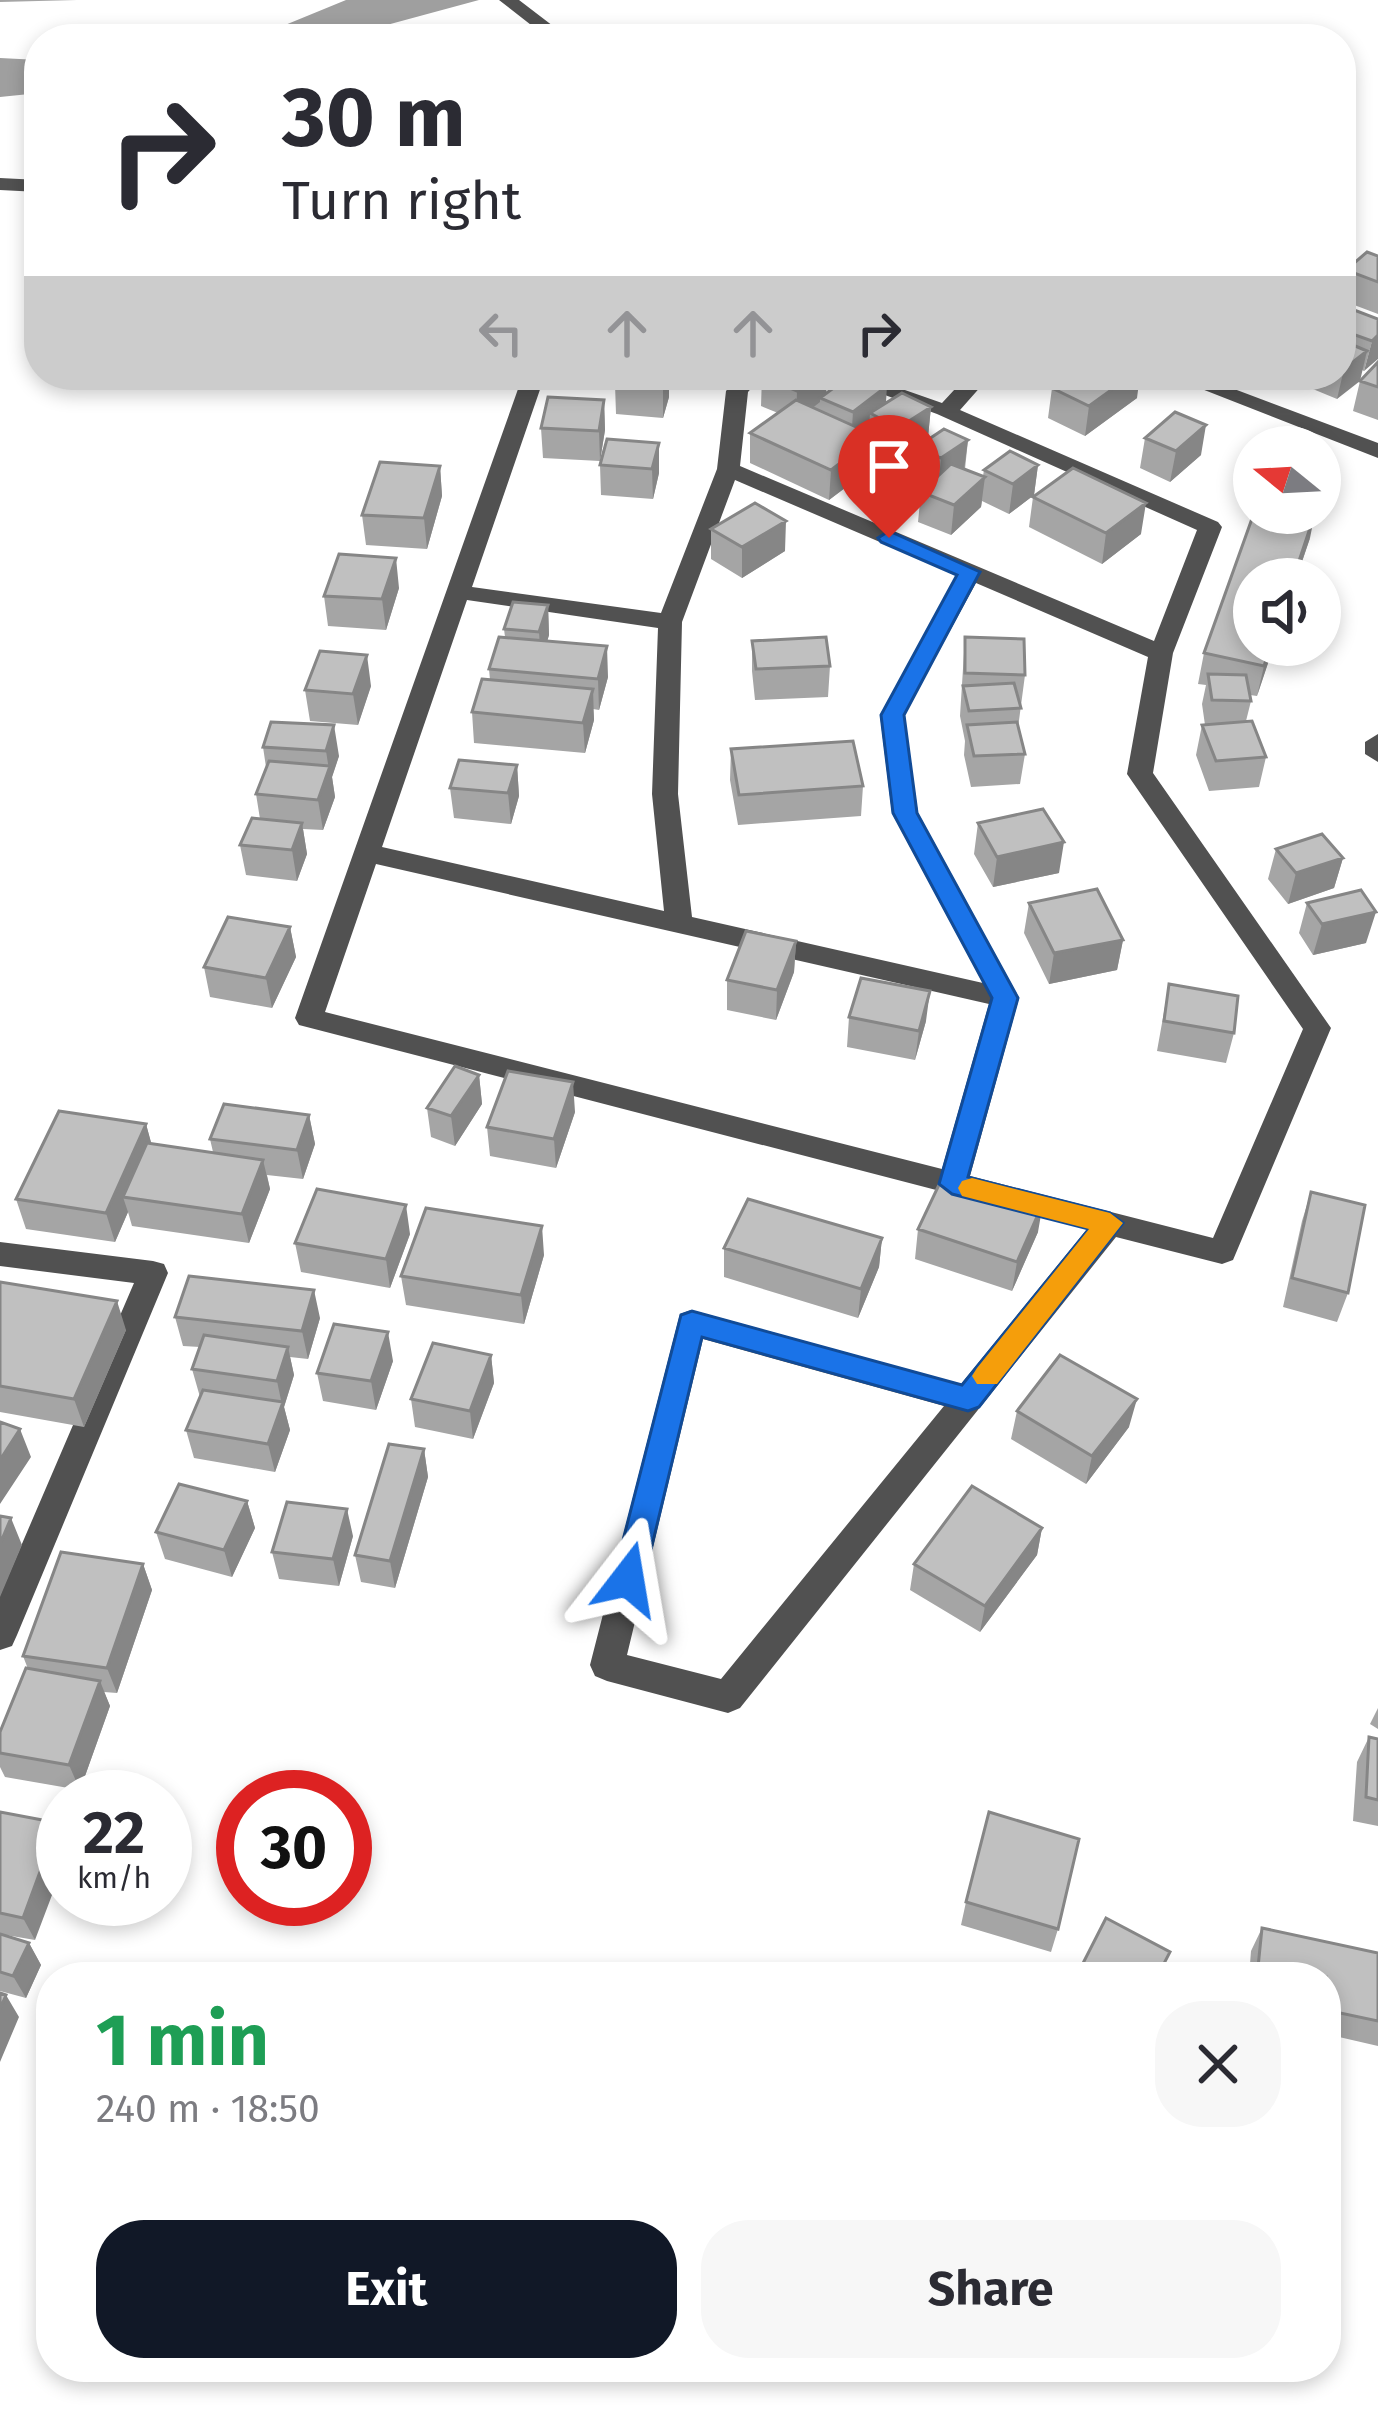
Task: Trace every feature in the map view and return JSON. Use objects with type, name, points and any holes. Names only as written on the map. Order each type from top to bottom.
[{"type":"street","points":[[508,0],[541,24]]},
{"type":"street","points":[[529,390],[309,1018],[1222,1252],[1316,1028],[1140,774],[1161,653],[1210,527],[946,412],[884,390]]},
{"type":"street","points":[[679,925],[665,794],[670,622],[728,469],[737,390]]},
{"type":"street","points":[[946,412],[966,390]]},
{"type":"street","points":[[1217,390],[1378,451]]},
{"type":"street","points":[[728,469],[1161,653]]},
{"type":"street","points":[[952,1184],[1005,998],[905,813],[892,715],[970,572]]},
{"type":"street","points":[[458,592],[670,622]]},
{"type":"street","points":[[1378,742],[1378,754]]},
{"type":"street","points":[[367,853],[1005,998]]},
{"type":"street","points":[[968,1399],[692,1323],[607,1665],[728,1697],[1110,1223]]},
{"type":"street","points":[[0,1255],[153,1274],[0,1635]]},
{"type":"shaded area","points":[[346,0],[479,0],[390,24],[288,24]]},
{"type":"shaded area","points":[[0,58],[24,59],[24,95],[0,97]]},
{"type":"building","points":[[1367,252],[1378,256],[1378,282],[1356,274],[1356,261]]},
{"type":"building","points":[[1356,311],[1378,319],[1378,335],[1372,341],[1356,335]]},
{"type":"building","points":[[1378,362],[1378,387],[1360,381]]},
{"type":"building","points":[[831,390],[882,390],[853,412],[820,398]]},
{"type":"building","points":[[1056,390],[1111,390],[1089,406]]},
{"type":"building","points":[[902,393],[931,407],[898,428],[870,413]]},
{"type":"building","points":[[548,397],[604,400],[599,431],[541,428]]},
{"type":"building","points":[[796,400],[876,436],[831,470],[750,433]]},
{"type":"building","points":[[1175,412],[1206,425],[1176,451],[1145,438]]},
{"type":"building","points":[[944,429],[968,440],[941,458],[917,447]]},
{"type":"building","points":[[607,439],[659,443],[652,469],[600,465]]},
{"type":"building","points":[[1010,451],[1038,465],[1013,484],[984,470]]},
{"type":"building","points":[[380,462],[440,466],[424,518],[362,515]]},
{"type":"building","points":[[951,464],[985,477],[954,505],[921,492]]},
{"type":"building","points":[[1073,468],[1146,503],[1106,533],[1033,497]]},
{"type":"building","points":[[755,503],[786,521],[742,547],[711,529]]},
{"type":"building","points":[[1246,534],[1308,534],[1300,558],[1238,558]]},
{"type":"building","points":[[339,554],[396,558],[382,599],[324,596]]},
{"type":"building","points":[[1233,572],[1233,659],[1204,653]]},
{"type":"building","points":[[513,602],[548,605],[539,632],[504,629]]},
{"type":"building","points":[[499,637],[607,646],[598,679],[489,669]]},
{"type":"building","points":[[826,637],[830,666],[756,669],[752,641]]},
{"type":"building","points":[[965,637],[1024,639],[1025,675],[965,673]]},
{"type":"building","points":[[320,651],[367,655],[353,694],[305,690]]},
{"type":"building","points":[[1208,674],[1246,675],[1251,701],[1212,700]]},
{"type":"building","points":[[482,679],[593,689],[583,723],[472,712]]},
{"type":"building","points":[[1014,683],[1021,708],[969,711],[963,686]]},
{"type":"building","points":[[1252,721],[1266,757],[1216,761],[1202,725]]},
{"type":"building","points":[[271,722],[334,725],[326,751],[263,747]]},
{"type":"building","points":[[1017,722],[1025,754],[974,756],[967,725]]},
{"type":"building","points":[[853,741],[863,786],[739,795],[731,749]]},
{"type":"building","points":[[459,760],[517,765],[508,793],[450,788]]},
{"type":"building","points":[[269,761],[330,766],[318,800],[256,794]]},
{"type":"building","points":[[1043,809],[1064,842],[997,857],[978,823]]},
{"type":"building","points":[[252,818],[302,823],[292,850],[240,845]]},
{"type":"building","points":[[1322,834],[1343,858],[1296,873],[1276,849]]},
{"type":"building","points":[[1097,889],[1123,940],[1054,953],[1029,903]]},
{"type":"building","points":[[1361,890],[1376,912],[1322,924],[1307,903]]},
{"type":"building","points":[[228,917],[290,927],[266,978],[204,967]]},
{"type":"building","points":[[746,931],[796,941],[777,990],[727,980]]},
{"type":"building","points":[[861,978],[930,991],[919,1031],[849,1017]]},
{"type":"building","points":[[1169,984],[1238,996],[1234,1033],[1164,1021]]},
{"type":"building","points":[[455,1066],[479,1075],[451,1116],[427,1108]]},
{"type":"building","points":[[508,1071],[573,1082],[554,1139],[487,1127]]},
{"type":"building","points":[[224,1104],[309,1115],[297,1150],[210,1139]]},
{"type":"building","points":[[59,1111],[146,1124],[106,1213],[16,1199]]},
{"type":"building","points":[[147,1143],[263,1160],[242,1214],[123,1197]]},
{"type":"building","points":[[945,1172],[1043,1203],[1017,1262],[918,1229]]},
{"type":"building","points":[[317,1189],[406,1205],[386,1259],[295,1243]]},
{"type":"building","points":[[1311,1192],[1365,1205],[1348,1293],[1292,1278]]},
{"type":"building","points":[[748,1199],[882,1238],[861,1289],[724,1248]]},
{"type":"building","points":[[426,1208],[542,1226],[521,1295],[401,1276]]},
{"type":"building","points":[[189,1276],[314,1290],[302,1331],[175,1317]]},
{"type":"building","points":[[0,1282],[117,1301],[74,1399],[0,1386]]},
{"type":"building","points":[[334,1324],[388,1332],[371,1381],[317,1373]]},
{"type":"building","points":[[204,1335],[288,1347],[277,1381],[192,1369]]},
{"type":"building","points":[[433,1343],[491,1355],[470,1411],[411,1399]]},
{"type":"building","points":[[1060,1355],[1137,1399],[1092,1456],[1017,1411]]},
{"type":"building","points":[[203,1390],[283,1402],[268,1444],[186,1430]]},
{"type":"building","points":[[0,1422],[20,1429],[0,1460]]},
{"type":"building","points":[[389,1444],[424,1449],[390,1561],[355,1555]]},
{"type":"building","points":[[179,1484],[247,1501],[224,1550],[156,1532]]},
{"type":"building","points":[[972,1486],[1042,1528],[985,1606],[914,1564]]},
{"type":"building","points":[[287,1502],[347,1509],[333,1559],[272,1552]]},
{"type":"building","points":[[0,1516],[11,1518],[0,1544]]},
{"type":"building","points":[[61,1552],[143,1564],[107,1668],[23,1656]]},
{"type":"building","points":[[26,1668],[100,1681],[69,1765],[0,1753],[0,1732]]},
{"type":"building","points":[[1369,1737],[1378,1739],[1378,1800],[1366,1797]]},
{"type":"building","points":[[0,1812],[36,1819],[36,1883],[23,1918],[0,1913]]},
{"type":"building","points":[[989,1812],[1079,1839],[1058,1929],[966,1902]]},
{"type":"building","points":[[1106,1918],[1170,1952],[1165,1962],[1084,1962]]},
{"type":"building","points":[[1262,1928],[1378,1953],[1378,2021],[1341,2013],[1341,1962],[1259,1962]]},
{"type":"building","points":[[0,1934],[29,1943],[13,1976],[0,1972]]},
{"type":"slow traffic","points":[[972,1188],[1110,1223],[987,1376]]},
{"type":"route","points":[[628,1579],[692,1323],[968,1399],[1110,1223],[952,1184],[1005,998],[905,813],[892,715],[970,572],[889,538]]}]
